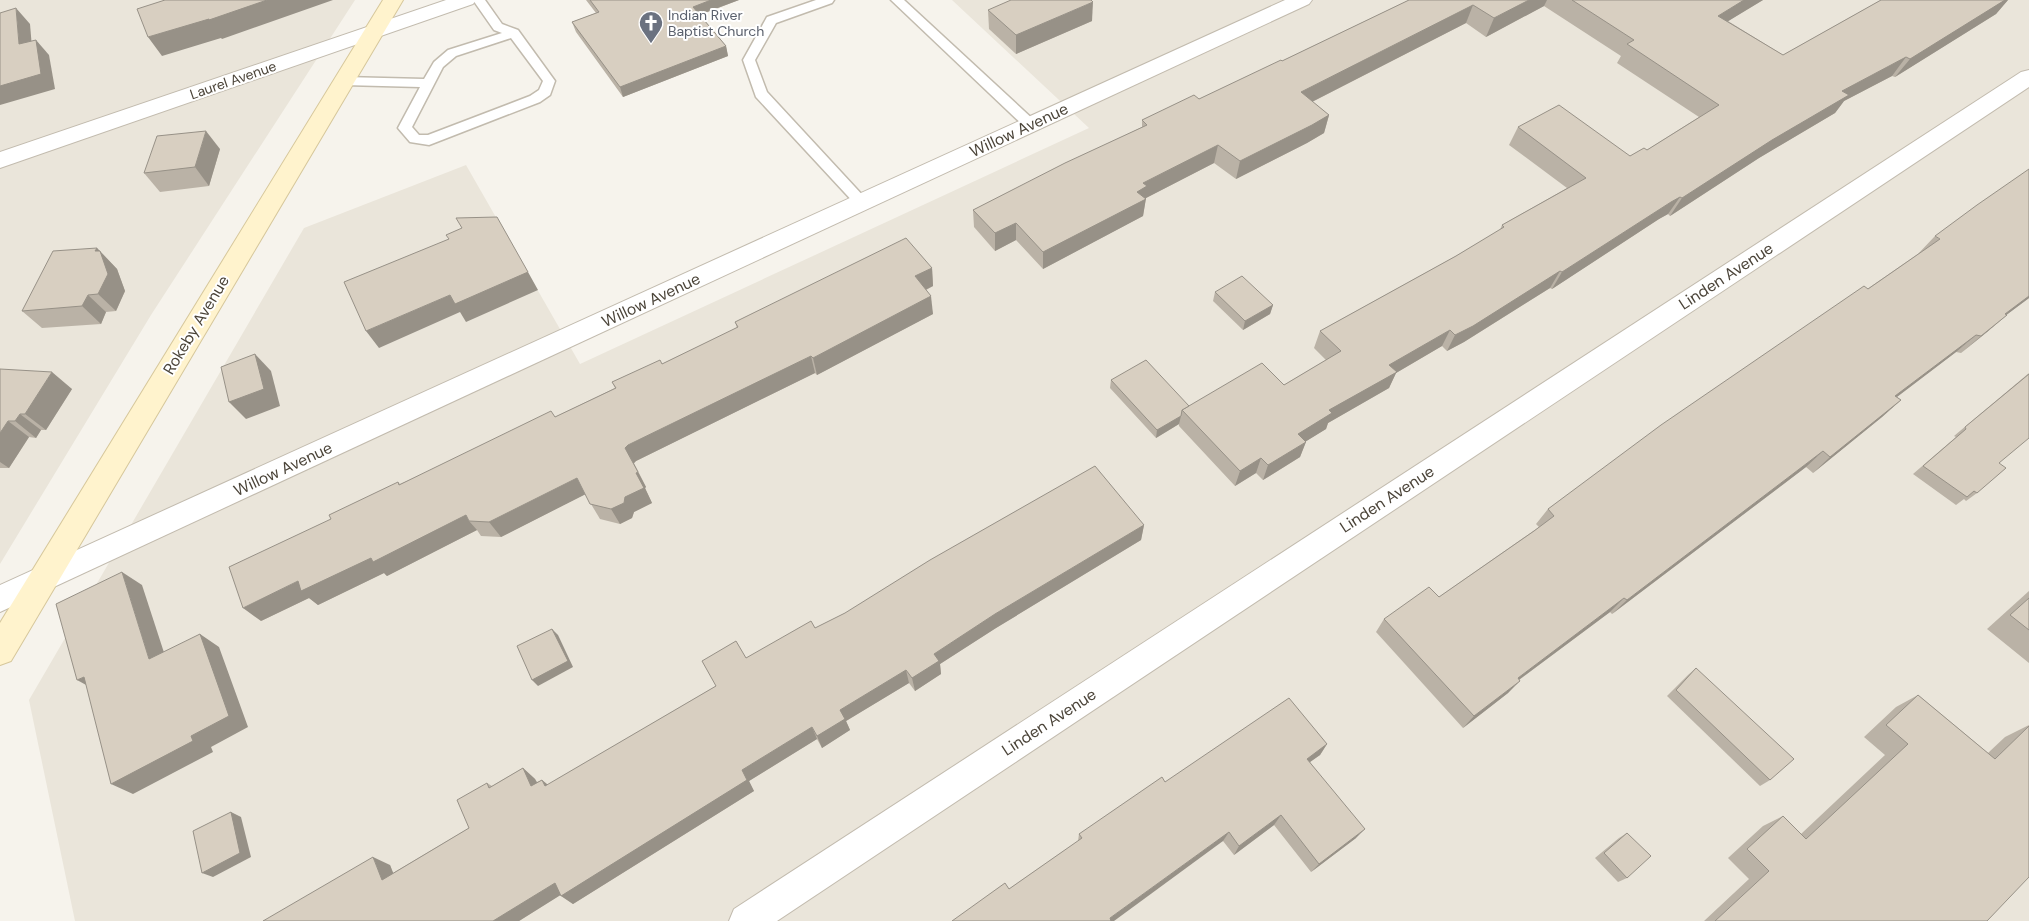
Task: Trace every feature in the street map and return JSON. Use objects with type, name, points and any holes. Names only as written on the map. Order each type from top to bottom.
[{"type":"street","name":"Rokeby Avenue","points":[[0,651],[41,580],[393,0]]},
{"type":"street","name":"Laurel Avenue","points":[[0,160],[466,0]]},
{"type":"street","name":"Willow Avenue","points":[[0,599],[1302,0]]},
{"type":"street","name":"Linden Avenue","points":[[746,921],[2029,77]]},
{"type":"lane","points":[[479,0],[498,27],[514,33],[549,81],[544,92],[535,99],[429,140],[415,139],[405,128],[438,65],[452,52],[514,33]]},
{"type":"lane","points":[[828,0],[771,20],[749,60],[761,94],[862,202]]},
{"type":"lane","points":[[897,0],[1031,125]]},
{"type":"lane","points":[[344,81],[429,83]]},
{"type":"shaded area","points":[[0,0],[355,0],[151,315],[0,564]]},
{"type":"shaded area","points":[[952,0],[2029,0],[2029,921],[75,921],[29,700],[304,228],[466,165],[580,364],[1089,128]]},
{"type":"building","points":[[165,0],[267,0],[209,20],[148,37],[137,9]]},
{"type":"building","name":"Indian River Baptist Church","points":[[590,0],[711,0],[693,7],[726,46],[620,87],[572,22],[599,12]]},
{"type":"building","points":[[1011,0],[1091,0],[1093,2],[1016,35],[988,10]]},
{"type":"building","points":[[1409,0],[1529,0],[1494,18],[1473,5],[1301,92],[1329,115],[1240,161],[1218,145],[1143,183],[1147,186],[1137,192],[1146,199],[1043,252],[1016,223],[995,233],[973,210],[1065,163],[1147,125],[1142,120],[1194,95],[1199,99]]},
{"type":"building","points":[[1572,0],[1744,0],[1718,16],[1783,55],[1881,0],[2005,0],[1910,59],[1906,57],[1842,91],[1849,95],[1772,140],[1682,198],[1680,197],[1671,202],[1473,326],[1455,335],[1450,330],[1389,365],[1397,372],[1329,410],[1332,413],[1298,434],[1306,442],[1268,465],[1261,458],[1240,471],[1182,410],[1262,363],[1284,385],[1341,351],[1320,331],[1456,256],[1504,227],[1502,225],[1586,178],[1518,127],[1559,105],[1630,156],[1644,148],[1647,150],[1719,105],[1627,44],[1634,40]]},
{"type":"building","points":[[16,8],[19,44],[36,40],[41,74],[0,86],[0,13]]},
{"type":"building","points":[[206,131],[195,167],[144,173],[157,136]]},
{"type":"building","points":[[2029,169],[2029,296],[2005,314],[2007,315],[1981,336],[1976,335],[1895,396],[1901,400],[1830,457],[1823,451],[1627,600],[1624,598],[1518,678],[1520,681],[1474,716],[1384,619],[1429,587],[1439,597],[1534,531],[1554,516],[1548,509],[1661,425],[1864,286],[1868,289],[1940,239],[1935,236]]},
{"type":"building","points":[[497,217],[528,272],[455,304],[450,295],[366,331],[344,282],[449,239],[446,235],[462,228],[456,218]]},
{"type":"building","points":[[906,238],[932,268],[915,276],[931,296],[813,358],[811,356],[628,445],[625,448],[644,488],[625,497],[624,503],[611,509],[590,504],[577,478],[489,522],[469,521],[466,515],[373,562],[371,558],[301,591],[298,581],[243,608],[229,567],[331,519],[329,515],[398,482],[399,485],[551,411],[555,417],[616,388],[612,382],[660,360],[662,364],[738,327],[735,322]]},
{"type":"building","points":[[97,248],[95,251],[100,251],[108,274],[98,294],[88,295],[82,306],[22,311],[53,251]]},
{"type":"building","points":[[1242,276],[1273,305],[1245,321],[1215,292]]},
{"type":"building","points":[[255,354],[264,389],[229,402],[221,367]]},
{"type":"building","points":[[1146,360],[1189,406],[1182,410],[1181,416],[1157,430],[1111,380]]},
{"type":"building","points":[[0,369],[52,372],[25,414],[20,414],[15,421],[8,421],[0,433]]},
{"type":"building","points":[[2029,374],[2029,438],[1999,463],[2006,468],[1977,493],[1974,491],[1967,497],[1923,466],[1966,429],[1965,427]]},
{"type":"building","points":[[1095,466],[1144,525],[995,614],[934,654],[939,661],[912,678],[906,670],[840,710],[845,719],[817,736],[812,727],[742,770],[747,780],[561,896],[555,883],[493,921],[263,921],[373,857],[382,880],[469,828],[457,800],[487,783],[489,788],[523,768],[531,786],[542,780],[545,786],[716,686],[702,661],[736,641],[746,658],[811,621],[815,628],[845,613],[930,560]]},
{"type":"building","points":[[122,572],[149,659],[200,634],[229,716],[191,736],[193,741],[111,784],[84,677],[77,680],[56,604]]},
{"type":"building","points":[[2029,598],[2029,630],[2010,615]]},
{"type":"building","points":[[552,629],[568,661],[532,680],[517,646]]},
{"type":"building","points":[[1696,668],[1794,759],[1770,780],[1676,690]]},
{"type":"building","points":[[1918,695],[1995,759],[2029,726],[2029,877],[1987,921],[1715,921],[1769,871],[1747,849],[1783,816],[1806,839],[1908,744],[1886,725]]},
{"type":"building","points":[[1289,698],[1327,744],[1307,759],[1365,829],[1319,864],[1281,815],[1239,846],[1229,832],[1110,918],[1111,921],[952,921],[1005,883],[1009,889],[1082,838],[1079,834],[1162,777],[1165,782]]},
{"type":"building","points":[[231,812],[240,853],[202,873],[193,831]]},
{"type":"building","points":[[1627,833],[1651,856],[1627,878],[1604,853]]},
{"type":"place","name":"Indian River Baptist Church","points":[[651,44]]}]
